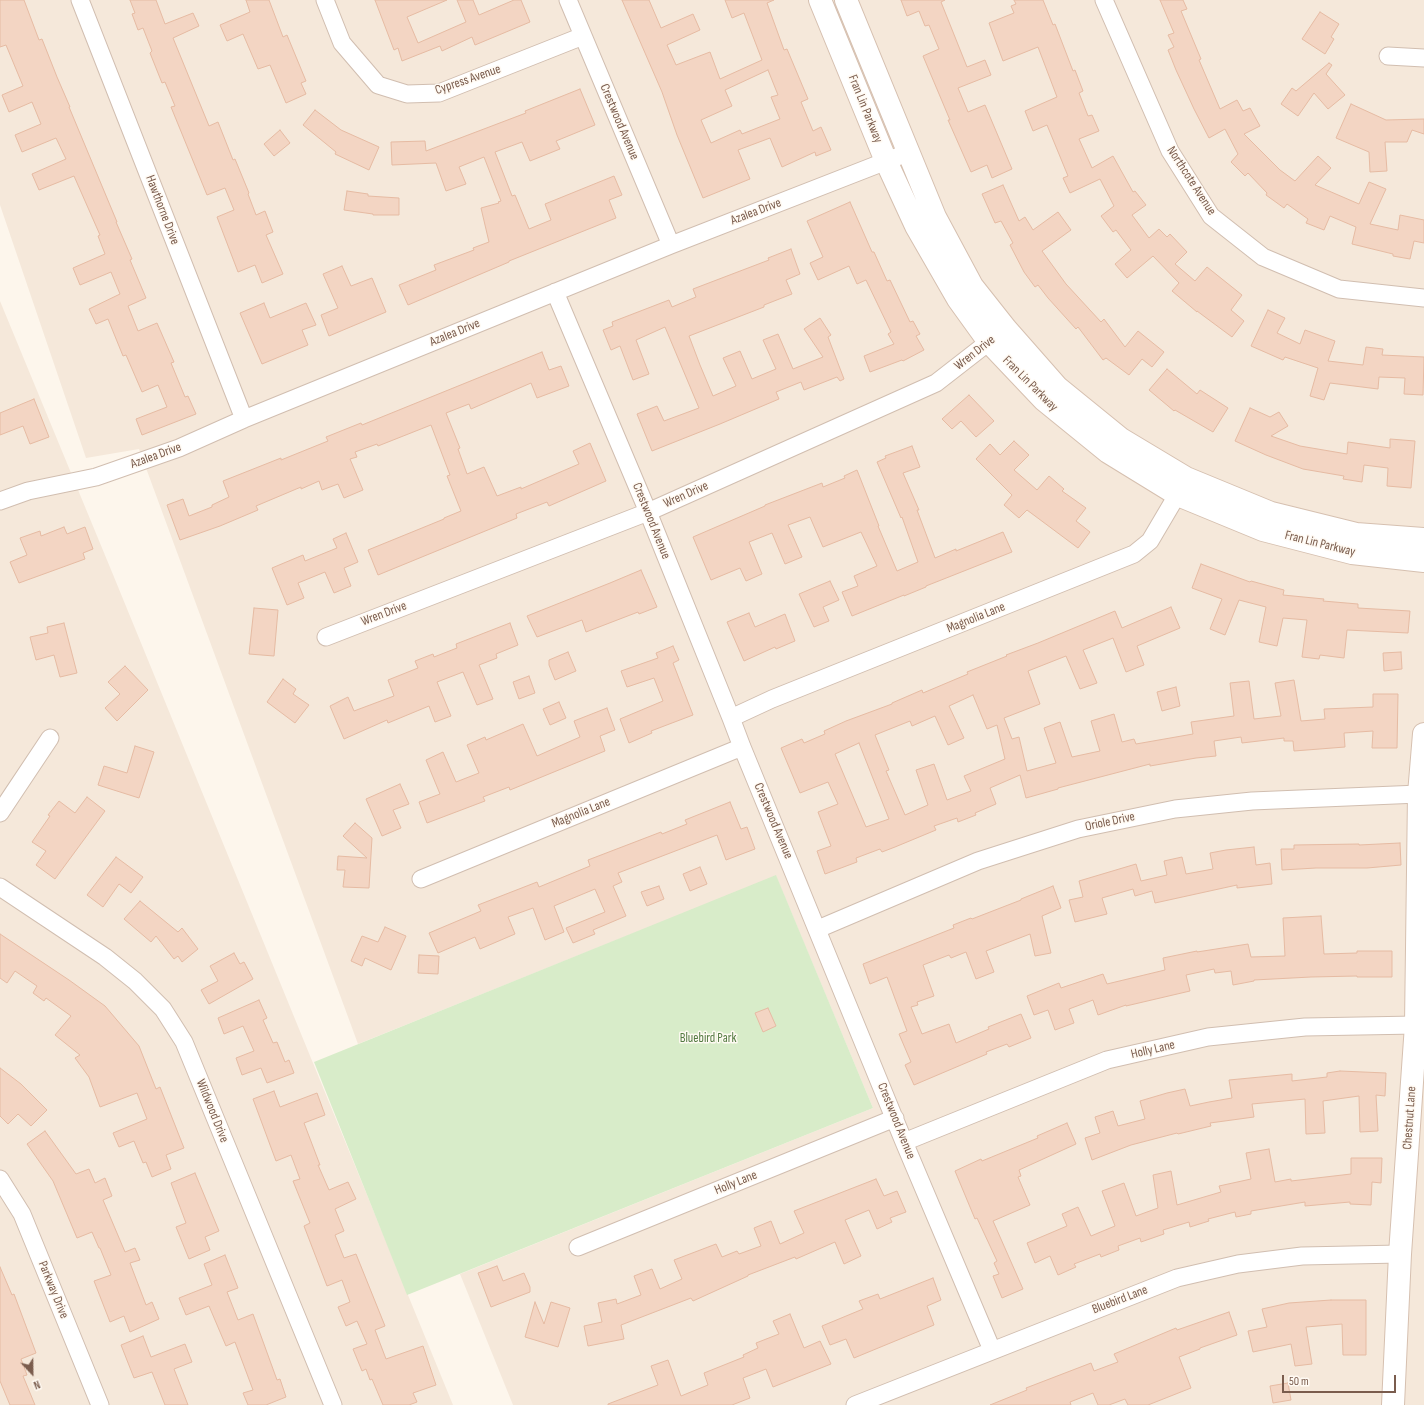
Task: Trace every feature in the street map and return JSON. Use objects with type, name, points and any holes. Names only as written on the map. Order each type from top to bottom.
[{"type":"street","name":"Hawthorne Drive","points":[[80,0],[244,419]]},
{"type":"street","name":"Cypress Avenue","points":[[325,0],[342,43],[378,85],[406,94],[439,93],[583,36]]},
{"type":"street","name":"Crestwood Avenue","points":[[568,0],[671,245]]},
{"type":"street","name":"Fran Lin Parkway","points":[[820,0],[886,161],[916,226],[958,299],[997,336],[1056,387],[1182,486],[1271,532],[1352,553],[1424,561]]},
{"type":"street","name":"Fran Lin Parkway","points":[[846,0],[934,217],[972,286],[997,336]]},
{"type":"street","name":"Northcote Avenue","points":[[1104,0],[1170,152],[1211,216],[1263,257],[1339,289],[1424,298]]},
{"type":"street","points":[[1388,56],[1424,58]]},
{"type":"street","name":"Azalea Drive","points":[[0,500],[28,491],[96,477],[179,448],[244,419],[555,292],[907,153]]},
{"type":"street","name":"Crestwood Avenue","points":[[555,292],[648,512],[742,747],[818,929],[904,1142],[992,1350]]},
{"type":"street","name":"Wren Drive","points":[[326,637],[648,512],[936,383],[997,336]]},
{"type":"street","name":"Fran Lin Parkway","points":[[1182,486],[1271,513],[1356,534],[1424,539]]},
{"type":"street","name":"Magnolia Lane","points":[[731,718],[772,699],[1134,554],[1150,541],[1182,486]]},
{"type":"street","name":"Chestnut Lane","points":[[1393,1405],[1400,1254],[1416,1025],[1419,794],[1424,734]]},
{"type":"street","points":[[0,813],[50,738]]},
{"type":"street","name":"Magnolia Lane","points":[[421,878],[742,747]]},
{"type":"street","name":"Oriole Drive","points":[[818,929],[978,861],[1078,829],[1174,809],[1252,801],[1419,794]]},
{"type":"street","name":"Wildwood Drive","points":[[0,887],[105,957],[135,981],[163,1009],[184,1042],[333,1405]]},
{"type":"street","name":"Holly Lane","points":[[904,1142],[1107,1060],[1208,1037],[1305,1027],[1416,1025]]},
{"type":"street","name":"Holly Lane","points":[[578,1247],[895,1118]]},
{"type":"street","name":"Parkway Drive","points":[[0,1179],[22,1214],[100,1405]]},
{"type":"street","name":"Bluebird Lane","points":[[855,1405],[1177,1278],[1238,1264],[1302,1256],[1400,1254]]},
{"type":"shaded area","points":[[0,0],[1424,0],[1424,1405],[513,1405],[460,1274],[873,1108],[776,876],[358,1044],[139,449],[86,458],[0,205]]},
{"type":"shaded area","points":[[0,301],[114,577],[453,1405],[0,1405]]},
{"type":"green space","name":"Bluebird Park","points":[[776,875],[873,1108],[407,1295],[314,1062]]},
{"type":"building","points":[[0,0],[24,0],[39,40],[42,39],[70,107],[132,259],[130,260],[146,298],[128,306],[138,331],[157,323],[174,362],[171,363],[185,397],[188,396],[196,414],[142,435],[136,419],[167,407],[158,385],[142,392],[126,355],[123,356],[108,319],[96,324],[89,309],[120,294],[111,272],[80,285],[73,268],[105,254],[98,236],[100,235],[74,176],[39,190],[32,174],[66,159],[56,138],[22,152],[15,135],[41,124],[32,102],[9,112],[2,95],[23,86],[6,45],[0,47]]},
{"type":"building","points":[[130,0],[156,0],[165,24],[193,13],[199,26],[173,38],[209,126],[218,122],[233,160],[235,159],[249,193],[248,194],[256,215],[265,211],[273,232],[266,235],[283,274],[262,283],[255,265],[238,272],[217,217],[234,210],[225,188],[207,195],[171,107],[175,106],[165,82],[162,83],[150,53],[152,51],[143,28],[138,30],[132,14],[135,13]]},
{"type":"building","points":[[246,0],[269,0],[283,37],[287,35],[306,81],[301,83],[306,94],[286,103],[270,65],[258,69],[243,34],[227,41],[220,25],[250,12]]},
{"type":"building","points":[[375,0],[447,0],[407,17],[418,43],[466,22],[457,0],[473,0],[479,15],[514,0],[521,0],[530,22],[475,45],[472,37],[442,51],[440,46],[402,61],[398,48],[394,50]]},
{"type":"building","points":[[622,0],[649,0],[661,28],[693,14],[700,30],[667,45],[676,65],[710,52],[720,79],[762,60],[744,13],[732,18],[725,0],[774,0],[767,3],[784,50],[787,49],[808,99],[801,102],[813,131],[821,127],[831,150],[816,156],[815,152],[782,167],[770,138],[738,150],[750,179],[703,198],[677,135],[662,92]],"holes":[[[768,70],[778,95],[771,97],[780,119],[742,134],[740,130],[711,143],[701,120],[732,106],[725,90]]]},
{"type":"building","points":[[901,0],[945,0],[941,2],[967,67],[985,60],[991,75],[958,88],[968,112],[985,105],[1012,169],[992,178],[987,165],[971,172],[948,120],[950,120],[923,56],[939,49],[929,25],[925,26],[919,11],[907,16]]},
{"type":"building","points":[[1014,0],[1043,0],[1053,25],[1055,24],[1073,71],[1075,70],[1083,91],[1079,93],[1088,116],[1092,115],[1099,131],[1079,139],[1092,168],[1113,156],[1133,192],[1135,191],[1146,205],[1132,215],[1149,238],[1159,229],[1167,237],[1170,234],[1187,252],[1175,264],[1195,281],[1207,267],[1242,295],[1231,310],[1244,321],[1232,337],[1197,312],[1172,291],[1179,283],[1153,256],[1127,278],[1115,264],[1131,250],[1116,230],[1113,232],[1101,216],[1114,206],[1100,179],[1070,193],[1063,178],[1068,176],[1047,125],[1033,131],[1025,111],[1057,97],[1038,47],[1003,61],[989,23],[1014,13],[1011,6],[1016,4]]},
{"type":"building","points":[[1160,0],[1183,0],[1187,9],[1181,11],[1201,59],[1199,60],[1220,109],[1237,100],[1243,111],[1250,108],[1260,126],[1244,134],[1280,170],[1295,181],[1318,156],[1331,168],[1315,185],[1359,204],[1369,182],[1386,189],[1370,224],[1398,230],[1400,215],[1424,220],[1424,243],[1414,241],[1410,259],[1393,256],[1393,254],[1352,244],[1356,227],[1330,216],[1324,230],[1306,223],[1308,219],[1287,204],[1284,208],[1266,195],[1267,193],[1248,173],[1245,176],[1231,162],[1238,154],[1225,129],[1209,138],[1176,70],[1168,50],[1174,47],[1168,35],[1174,33]]},
{"type":"building","points":[[1320,12],[1339,24],[1331,37],[1334,39],[1325,54],[1302,39]]},
{"type":"building","points":[[1329,63],[1332,65],[1326,74],[1345,95],[1328,109],[1314,93],[1298,116],[1281,104],[1292,88],[1296,91]]},
{"type":"building","points":[[580,89],[595,125],[556,141],[560,149],[530,161],[522,142],[495,152],[512,196],[515,195],[529,229],[551,220],[545,204],[614,176],[622,195],[609,200],[616,218],[509,261],[408,305],[399,285],[436,270],[434,265],[474,250],[473,248],[489,242],[481,208],[499,203],[498,202],[501,201],[484,157],[459,167],[466,184],[446,191],[436,163],[392,165],[391,142],[425,141],[426,151],[526,113],[525,111]]},
{"type":"building","points":[[1351,104],[1386,120],[1424,119],[1424,134],[1412,130],[1407,142],[1385,142],[1387,171],[1370,172],[1369,152],[1336,138]]},
{"type":"building","points":[[315,110],[341,130],[379,147],[369,170],[335,154],[336,152],[303,125]]},
{"type":"building","points":[[280,130],[290,143],[274,156],[264,144]]},
{"type":"building","points":[[1003,185],[1019,221],[1025,217],[1033,230],[1058,212],[1071,230],[1042,251],[1066,284],[1101,322],[1104,319],[1125,347],[1138,331],[1164,352],[1152,367],[1142,359],[1129,375],[1106,358],[1103,360],[1078,327],[1076,329],[1038,285],[1035,287],[1024,272],[1010,245],[1013,243],[1001,221],[995,223],[982,194]]},
{"type":"building","points":[[347,191],[368,194],[368,196],[399,198],[399,215],[373,215],[344,210]]},
{"type":"building","points":[[850,202],[872,252],[874,252],[887,281],[890,280],[910,322],[913,321],[920,334],[916,336],[924,350],[903,361],[902,360],[870,372],[864,356],[894,344],[888,334],[891,332],[866,280],[857,284],[849,266],[818,280],[810,263],[823,257],[807,221]]},
{"type":"building","points":[[791,249],[800,274],[786,280],[792,294],[764,305],[764,307],[689,336],[700,365],[713,396],[736,386],[723,358],[740,351],[752,379],[776,369],[763,340],[778,334],[793,369],[823,357],[804,329],[820,318],[831,335],[828,337],[844,379],[840,381],[837,377],[804,390],[801,382],[776,392],[779,399],[652,451],[637,414],[657,406],[664,421],[699,408],[665,327],[636,340],[649,374],[633,380],[620,346],[611,350],[603,330],[613,326],[612,322],[669,300],[672,307],[696,297],[693,289],[769,260],[768,258]]},
{"type":"building","points":[[342,266],[351,286],[372,278],[386,312],[329,336],[321,315],[338,308],[323,274]]},
{"type":"building","points":[[264,303],[270,318],[306,303],[316,325],[302,330],[308,345],[262,364],[240,313]]},
{"type":"building","points":[[1268,310],[1285,318],[1277,333],[1300,344],[1305,330],[1335,341],[1328,361],[1363,365],[1366,347],[1383,349],[1382,355],[1424,357],[1423,395],[1404,394],[1405,378],[1379,377],[1378,389],[1330,383],[1324,400],[1310,396],[1318,368],[1285,357],[1283,360],[1251,346]]},
{"type":"building","points":[[542,352],[549,370],[561,366],[569,386],[537,398],[531,383],[471,409],[469,404],[446,413],[460,448],[458,449],[467,474],[484,467],[497,496],[521,487],[521,489],[579,464],[573,451],[590,443],[606,481],[549,506],[547,502],[516,514],[517,518],[378,575],[368,550],[461,511],[447,476],[450,475],[431,425],[378,446],[377,444],[355,452],[357,457],[350,459],[363,490],[344,498],[338,484],[322,490],[319,481],[256,506],[258,510],[220,526],[180,540],[167,505],[183,499],[189,516],[212,507],[212,505],[229,497],[223,481],[328,441],[326,437],[361,423],[362,425]]},
{"type":"building","points":[[1167,369],[1197,394],[1200,390],[1228,408],[1213,432],[1175,410],[1174,411],[1149,390]]},
{"type":"building","points":[[969,395],[994,421],[976,437],[961,421],[952,429],[942,419]]},
{"type":"building","points":[[34,399],[49,437],[30,444],[23,426],[0,435],[0,413]]},
{"type":"building","points":[[1250,408],[1270,417],[1279,412],[1288,426],[1271,436],[1300,446],[1347,454],[1348,442],[1390,448],[1390,439],[1415,441],[1411,488],[1387,486],[1388,468],[1364,465],[1362,482],[1343,479],[1344,476],[1303,469],[1235,441]]},
{"type":"building","points":[[1014,441],[1029,455],[1014,470],[1037,490],[1049,476],[1064,489],[1062,491],[1086,508],[1076,521],[1090,532],[1078,548],[1027,510],[1019,518],[1004,505],[1012,495],[976,459],[990,444],[1000,455]]},
{"type":"building","points":[[912,446],[920,467],[903,473],[919,510],[917,510],[935,558],[1003,532],[1012,552],[852,616],[842,592],[858,586],[854,576],[877,566],[861,532],[823,547],[810,517],[788,525],[802,557],[785,564],[772,533],[749,542],[762,574],[746,581],[740,568],[711,580],[693,537],[765,505],[822,483],[823,487],[845,478],[844,476],[857,470],[897,571],[918,562],[902,517],[901,518],[877,462],[886,458],[885,456]]},
{"type":"building","points":[[64,527],[67,534],[85,527],[93,549],[83,553],[85,559],[19,583],[10,562],[27,555],[20,538],[40,531],[41,536]]},
{"type":"building","points":[[346,533],[358,562],[344,568],[351,586],[334,593],[325,572],[298,583],[304,598],[287,605],[272,568],[303,555],[305,561],[337,548],[333,539]]},
{"type":"building","points":[[1201,564],[1250,582],[1251,581],[1284,590],[1283,595],[1358,604],[1358,608],[1410,611],[1408,633],[1347,630],[1344,658],[1320,655],[1319,659],[1302,657],[1307,620],[1283,618],[1277,646],[1259,642],[1266,607],[1239,600],[1225,635],[1210,629],[1222,599],[1192,588]]},
{"type":"building","points":[[641,570],[657,607],[639,614],[638,612],[586,632],[582,620],[537,637],[527,616]]},
{"type":"building","points":[[830,581],[839,600],[823,607],[829,621],[814,627],[799,594]]},
{"type":"building","points":[[1171,607],[1180,628],[1137,646],[1144,665],[1126,672],[1113,638],[1083,650],[1097,683],[1080,689],[1066,656],[1028,671],[1040,704],[1004,718],[1012,739],[1019,737],[1027,771],[1056,763],[1044,728],[1060,722],[1072,757],[1100,751],[1091,721],[1114,714],[1122,742],[1134,739],[1136,744],[1193,734],[1191,722],[1234,716],[1230,683],[1249,681],[1254,719],[1281,716],[1275,683],[1294,680],[1301,721],[1325,719],[1324,709],[1373,707],[1373,694],[1398,694],[1397,748],[1372,748],[1373,731],[1344,733],[1345,747],[1294,751],[1293,741],[1284,741],[1284,738],[1242,743],[1241,737],[1214,741],[1216,756],[1150,766],[1150,764],[1026,798],[1020,775],[990,788],[996,804],[975,813],[976,815],[958,822],[957,818],[934,826],[936,830],[882,852],[880,849],[856,858],[857,862],[825,874],[817,851],[831,846],[818,812],[838,804],[828,782],[800,793],[781,748],[802,739],[804,743],[825,734],[824,731],[846,721],[892,704],[922,690],[923,693],[968,674],[967,672],[1007,656],[1006,655],[1115,611],[1122,628]],"holes":[[[973,695],[987,729],[997,725],[1005,759],[964,776],[971,791],[947,800],[934,764],[916,770],[928,805],[905,815],[886,771],[889,770],[875,735],[910,721],[912,726],[935,716],[948,745],[964,738],[949,706]],[[859,743],[889,819],[866,827],[835,754]]]},
{"type":"building","points":[[254,608],[278,610],[274,656],[249,654]]},
{"type":"building","points":[[749,613],[755,627],[785,614],[795,641],[776,649],[775,647],[744,661],[727,622]]},
{"type":"building","points":[[64,623],[77,673],[60,677],[54,655],[36,660],[30,637],[48,633],[47,627]]},
{"type":"building","points":[[510,623],[518,645],[496,654],[497,658],[479,665],[493,699],[477,705],[463,672],[437,682],[451,716],[435,722],[429,706],[388,723],[387,720],[344,739],[330,706],[348,697],[354,711],[394,696],[388,680],[418,668],[415,661],[433,654],[434,657],[457,648],[456,644]]},
{"type":"building","points":[[673,646],[679,660],[673,663],[693,715],[651,731],[652,733],[629,743],[620,719],[663,701],[654,678],[627,687],[621,671],[658,658],[656,653]]},
{"type":"building","points":[[568,652],[576,671],[555,680],[549,665],[549,660]]},
{"type":"building","points":[[1401,652],[1402,669],[1384,671],[1383,653]]},
{"type":"building","points":[[125,666],[148,690],[117,721],[105,708],[120,694],[108,682]]},
{"type":"building","points":[[529,676],[535,693],[519,699],[513,682]]},
{"type":"building","points":[[283,679],[296,689],[293,694],[309,705],[295,723],[267,702]]},
{"type":"building","points":[[1176,687],[1180,706],[1162,711],[1157,692]]},
{"type":"building","points":[[559,702],[566,718],[550,725],[543,709]]},
{"type":"building","points":[[607,708],[615,730],[600,736],[605,751],[510,790],[509,787],[483,797],[485,801],[427,823],[419,802],[440,794],[426,760],[443,752],[456,782],[479,773],[467,745],[485,737],[486,740],[523,724],[537,756],[580,737],[574,721]]},
{"type":"building","points":[[135,746],[154,752],[139,798],[98,785],[104,766],[127,773]]},
{"type":"building","points":[[400,784],[409,804],[393,810],[401,828],[382,836],[366,799]]},
{"type":"building","points":[[87,797],[105,811],[55,879],[36,865],[46,851],[32,842],[50,816],[48,815],[59,801],[75,813]]},
{"type":"building","points":[[730,802],[741,829],[747,827],[755,849],[726,860],[717,835],[618,873],[622,882],[613,886],[626,916],[593,930],[595,934],[573,943],[566,928],[605,912],[595,889],[554,906],[564,932],[545,940],[533,908],[508,917],[515,934],[480,949],[475,937],[438,953],[429,933],[481,911],[478,905],[537,882],[539,887],[590,866],[588,860],[661,832],[662,834],[687,824],[685,820]]},
{"type":"building","points":[[355,823],[372,838],[369,888],[343,887],[345,870],[337,870],[338,856],[367,858],[343,836]]},
{"type":"building","points":[[1400,843],[1401,865],[1367,868],[1282,870],[1281,849],[1294,849],[1294,845],[1359,845]]},
{"type":"building","points":[[1254,847],[1256,865],[1270,863],[1272,884],[1237,888],[1237,885],[1155,903],[1152,891],[1135,896],[1133,889],[1102,898],[1107,914],[1075,922],[1069,900],[1083,897],[1079,881],[1136,864],[1141,881],[1167,875],[1164,861],[1182,857],[1186,874],[1213,869],[1210,853]]},
{"type":"building","points":[[116,857],[143,877],[131,893],[119,884],[103,907],[87,895]]},
{"type":"building","points":[[700,867],[707,884],[690,891],[683,874]]},
{"type":"building","points":[[659,886],[664,899],[647,906],[641,892]]},
{"type":"building","points":[[1053,886],[1061,908],[1042,916],[1051,953],[1035,956],[1030,934],[986,951],[994,972],[976,979],[966,952],[951,958],[949,955],[923,965],[934,996],[917,1002],[918,1005],[911,1007],[922,1034],[949,1024],[956,1043],[989,1029],[988,1027],[1021,1014],[1031,1038],[1009,1047],[1007,1044],[986,1052],[987,1054],[914,1085],[905,1065],[911,1062],[899,1034],[907,1031],[887,977],[870,984],[863,964],[954,928],[953,925],[1021,900]]},
{"type":"building","points":[[140,901],[178,932],[182,928],[198,949],[182,962],[178,956],[174,959],[156,936],[151,942],[124,919]]},
{"type":"building","points":[[1321,916],[1324,954],[1357,953],[1357,951],[1392,951],[1392,977],[1311,977],[1254,980],[1233,985],[1231,971],[1215,973],[1214,969],[1186,975],[1190,991],[1126,1005],[1098,1015],[1093,1000],[1069,1009],[1074,1023],[1055,1030],[1048,1010],[1034,1015],[1027,996],[1059,983],[1061,988],[1103,974],[1107,984],[1165,970],[1163,958],[1197,951],[1248,944],[1251,957],[1285,956],[1283,918]]},
{"type":"building","points":[[385,927],[406,936],[391,970],[365,958],[362,966],[351,961],[362,936],[378,942]]},
{"type":"building","points":[[0,934],[105,1006],[139,1046],[156,1089],[160,1087],[184,1148],[166,1155],[171,1169],[152,1177],[146,1162],[143,1163],[134,1141],[119,1147],[113,1133],[147,1119],[137,1093],[100,1107],[89,1077],[75,1058],[80,1055],[55,1035],[71,1016],[46,998],[44,1001],[33,993],[37,986],[15,971],[7,983],[0,978]]},
{"type":"building","points":[[234,953],[240,964],[244,962],[253,979],[209,1004],[201,990],[218,981],[210,966]]},
{"type":"building","points":[[419,955],[439,956],[438,974],[418,973]]},
{"type":"building","points":[[259,1000],[267,1018],[263,1020],[273,1043],[277,1042],[285,1062],[289,1060],[294,1073],[267,1083],[261,1068],[242,1075],[236,1058],[254,1051],[243,1026],[224,1034],[218,1018]]},
{"type":"building","points":[[768,1008],[776,1026],[763,1032],[755,1013]]},
{"type":"building","points":[[0,1068],[21,1084],[47,1110],[31,1126],[18,1114],[8,1124],[0,1116]]},
{"type":"building","points":[[1340,1071],[1386,1073],[1385,1096],[1376,1095],[1378,1131],[1360,1132],[1359,1096],[1323,1101],[1325,1133],[1306,1134],[1305,1099],[1252,1104],[1254,1117],[1210,1123],[1211,1126],[1131,1145],[1092,1160],[1085,1138],[1100,1133],[1095,1117],[1113,1111],[1118,1126],[1145,1119],[1140,1101],[1167,1093],[1185,1089],[1190,1106],[1232,1098],[1229,1080],[1292,1074],[1292,1081],[1327,1077],[1327,1073]]},
{"type":"building","points":[[274,1091],[280,1107],[317,1093],[325,1115],[304,1123],[320,1165],[318,1165],[329,1190],[348,1182],[356,1199],[335,1209],[344,1231],[335,1235],[344,1258],[356,1254],[385,1326],[375,1330],[386,1359],[423,1346],[436,1385],[413,1393],[417,1402],[409,1405],[383,1405],[366,1369],[362,1371],[353,1349],[367,1344],[357,1321],[346,1326],[338,1307],[350,1302],[342,1280],[327,1286],[304,1226],[310,1223],[293,1181],[300,1179],[291,1155],[276,1161],[253,1099]]},
{"type":"building","points":[[1067,1123],[1076,1144],[1019,1170],[1021,1176],[1018,1177],[1030,1205],[993,1221],[1023,1289],[1002,1298],[993,1276],[999,1274],[994,1263],[997,1261],[977,1218],[975,1219],[955,1171],[981,1159],[982,1161],[1038,1138],[1037,1136]]},
{"type":"building","points":[[45,1131],[76,1174],[89,1169],[95,1183],[105,1178],[112,1196],[103,1200],[125,1252],[135,1248],[140,1260],[130,1263],[146,1305],[152,1302],[159,1319],[130,1332],[124,1316],[110,1322],[94,1281],[111,1275],[100,1248],[92,1232],[77,1238],[53,1181],[27,1144]]},
{"type":"building","points":[[1269,1149],[1275,1182],[1291,1179],[1291,1181],[1351,1174],[1351,1158],[1382,1158],[1381,1183],[1372,1182],[1371,1205],[1350,1204],[1350,1202],[1305,1206],[1305,1202],[1251,1211],[1251,1214],[1236,1217],[1235,1212],[1208,1219],[1209,1221],[1190,1227],[1189,1222],[1163,1230],[1164,1234],[1141,1242],[1140,1238],[1118,1246],[1119,1250],[1101,1257],[1100,1254],[1074,1264],[1076,1267],[1058,1275],[1050,1256],[1035,1263],[1027,1243],[1067,1226],[1062,1214],[1078,1207],[1091,1236],[1115,1226],[1102,1191],[1124,1183],[1136,1216],[1158,1208],[1153,1175],[1171,1171],[1177,1205],[1221,1192],[1219,1186],[1251,1179],[1246,1153]]},
{"type":"building","points":[[195,1173],[219,1231],[205,1237],[210,1250],[189,1259],[176,1227],[186,1223],[171,1183]]},
{"type":"building","points":[[876,1179],[884,1196],[897,1191],[906,1212],[890,1218],[892,1222],[877,1229],[869,1210],[845,1220],[861,1256],[844,1264],[835,1242],[796,1259],[795,1257],[748,1275],[693,1301],[691,1298],[621,1325],[624,1339],[588,1346],[584,1326],[602,1322],[598,1303],[616,1299],[617,1304],[641,1295],[634,1276],[652,1269],[660,1289],[682,1279],[674,1260],[716,1244],[722,1257],[737,1251],[739,1254],[761,1246],[754,1228],[771,1221],[780,1244],[804,1233],[794,1211]]},
{"type":"building","points":[[225,1255],[238,1288],[227,1292],[238,1320],[253,1314],[277,1380],[280,1379],[286,1397],[266,1405],[248,1405],[243,1393],[253,1390],[235,1342],[226,1346],[209,1306],[186,1315],[179,1298],[212,1285],[204,1264]]},
{"type":"building","points":[[497,1266],[503,1281],[524,1273],[530,1287],[530,1292],[491,1307],[478,1273]]},
{"type":"building","points":[[0,1267],[12,1295],[14,1294],[36,1353],[21,1359],[27,1375],[23,1376],[35,1405],[10,1405],[0,1381]]},
{"type":"building","points":[[933,1278],[941,1300],[927,1306],[934,1325],[854,1358],[846,1339],[830,1345],[822,1326],[863,1309],[859,1301],[878,1294],[880,1299]]},
{"type":"building","points":[[1331,1300],[1366,1300],[1366,1355],[1343,1355],[1342,1324],[1306,1327],[1312,1364],[1295,1366],[1291,1344],[1253,1352],[1248,1331],[1267,1327],[1262,1309],[1289,1303]]},
{"type":"building","points":[[535,1302],[544,1324],[551,1302],[570,1308],[558,1347],[525,1337]]},
{"type":"building","points":[[1229,1312],[1237,1335],[1179,1357],[1191,1388],[1148,1405],[1128,1405],[1125,1399],[1109,1405],[1098,1405],[1093,1393],[1070,1402],[1071,1405],[990,1405],[1027,1390],[1026,1388],[1091,1363],[1094,1371],[1118,1362],[1114,1354],[1176,1328],[1177,1330]]},
{"type":"building","points":[[790,1314],[804,1348],[820,1341],[831,1364],[773,1387],[766,1369],[743,1378],[750,1398],[732,1405],[608,1405],[658,1385],[651,1366],[668,1360],[681,1396],[708,1385],[704,1373],[744,1357],[743,1355],[758,1348],[756,1343],[779,1334],[773,1321]]},
{"type":"building","points":[[143,1336],[151,1357],[185,1344],[192,1362],[174,1369],[188,1405],[165,1405],[152,1372],[134,1378],[121,1345]]},
{"type":"building","points":[[1288,1383],[1291,1400],[1273,1403],[1270,1386]]}]
